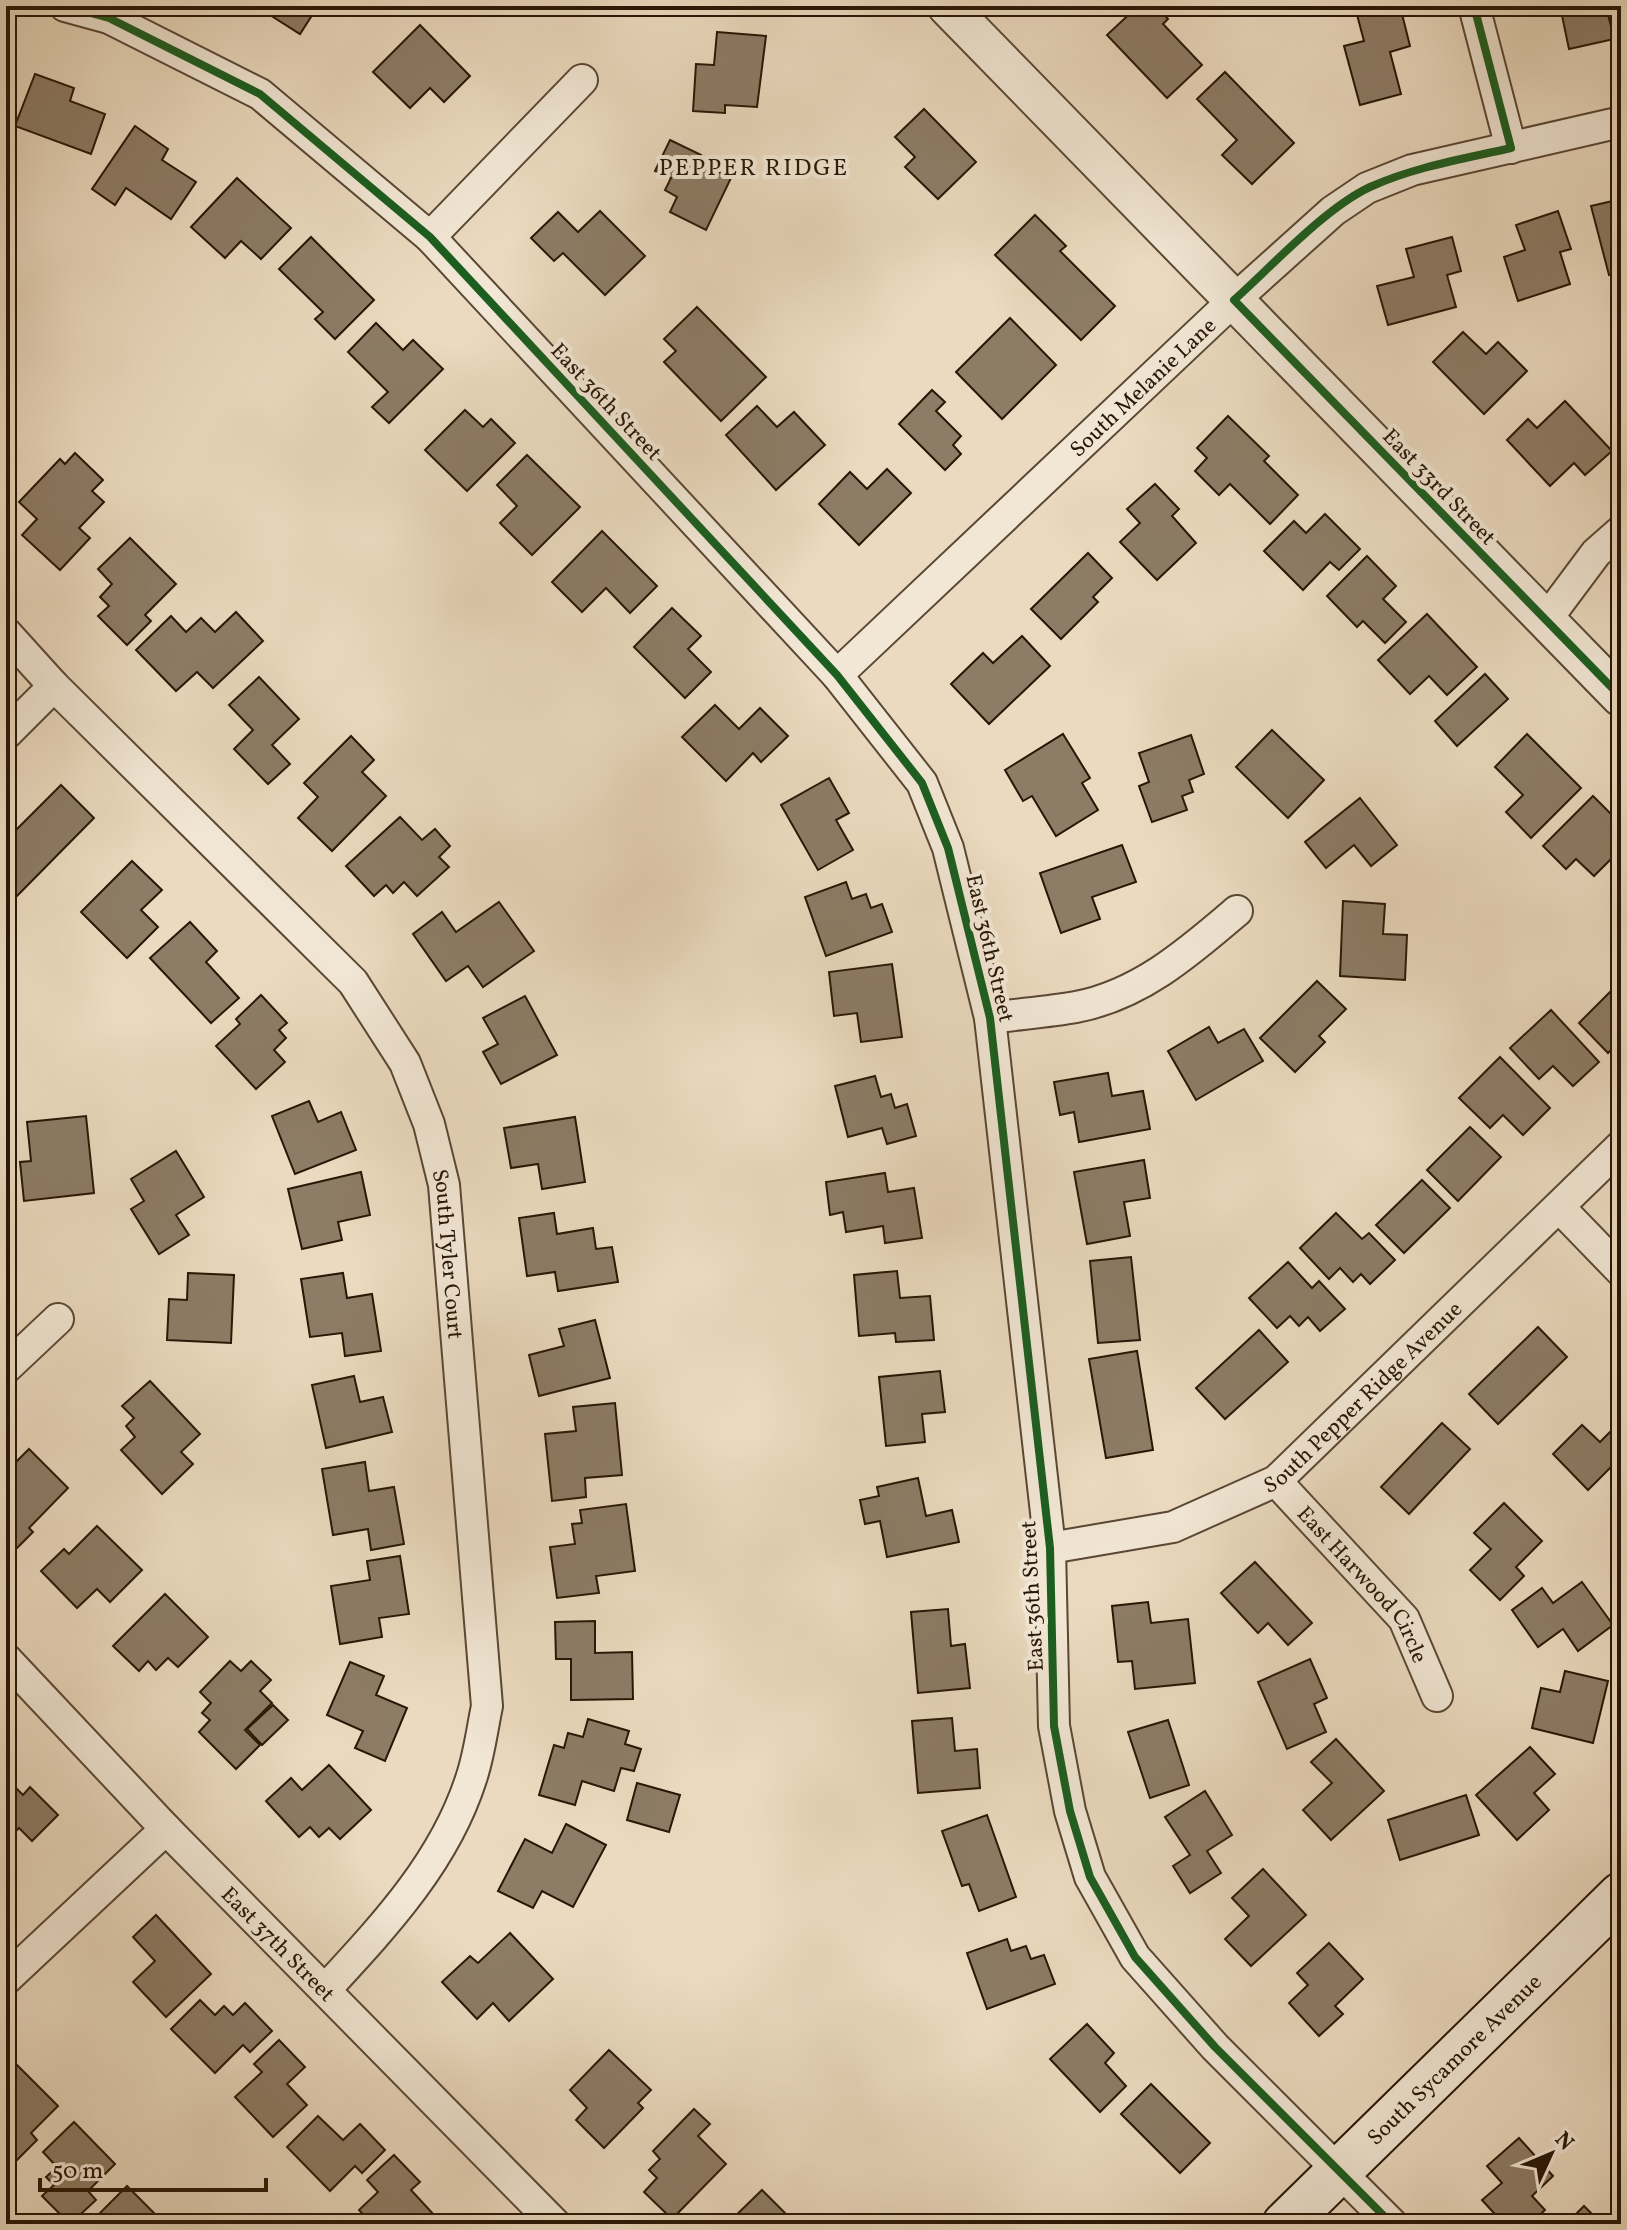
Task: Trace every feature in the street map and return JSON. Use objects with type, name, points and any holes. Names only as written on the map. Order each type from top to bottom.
[{"type":"main road","name":"South Sycamore Avenue","points":[[1285,2224],[1621,1895]]},
{"type":"street","name":"East 36th Street","points":[[65,6],[111,12],[260,94],[430,237],[837,675],[922,783],[948,848],[990,1018],[1050,1548],[1054,1726],[1070,1811],[1090,1877],[1135,1957],[1215,2047],[1392,2224]]},
{"type":"street","name":"East 33rd Street","points":[[947,6],[1621,697]]},
{"type":"street","points":[[1474,6],[1511,148]]},
{"type":"street","points":[[430,237],[582,80]]},
{"type":"street","name":"South Melanie Lane","points":[[837,675],[1234,300],[1333,211],[1367,188],[1412,170],[1621,122]]},
{"type":"street","points":[[1546,620],[1596,553],[1621,531]]},
{"type":"street","name":"South Tyler Court","points":[[6,633],[54,686],[353,982],[405,1063],[429,1124],[444,1185],[487,1706],[471,1779],[443,1844],[396,1912],[325,1990]]},
{"type":"street","points":[[6,734],[54,686]]},
{"type":"street","points":[[990,1018],[1077,1007],[1124,992],[1168,968],[1237,911]]},
{"type":"street","name":"South Pepper Ridge Avenue","points":[[1050,1548],[1173,1527],[1276,1481],[1621,1146]]},
{"type":"street","points":[[1559,1207],[1621,1271]]},
{"type":"street","points":[[6,1368],[58,1319]]},
{"type":"street","name":"East Harwood Circle","points":[[1276,1481],[1404,1619],[1437,1696]]},
{"type":"street","name":"East 37th Street","points":[[6,1659],[166,1829],[555,2224]]},
{"type":"street","points":[[6,1979],[166,1829]]},
{"type":"building","points":[[256,6],[318,6],[300,34]]},
{"type":"building","points":[[1138,6],[1156,6],[1168,19],[1163,24],[1202,65],[1167,98],[1107,35]]},
{"type":"building","points":[[1375,6],[1400,6],[1410,46],[1390,52],[1401,94],[1360,105],[1344,46],[1364,41],[1356,11]]},
{"type":"building","points":[[1560,6],[1606,6],[1614,39],[1569,49]]},
{"type":"building","points":[[420,25],[470,76],[444,102],[430,88],[410,108],[373,72]]},
{"type":"building","points":[[717,32],[766,36],[757,107],[725,105],[725,113],[693,111],[696,64],[714,65]]},
{"type":"building","points":[[1225,72],[1294,143],[1252,184],[1222,155],[1237,140],[1197,99]]},
{"type":"building","points":[[35,74],[74,88],[70,101],[105,114],[91,154],[15,126]]},
{"type":"building","points":[[924,109],[976,162],[938,199],[905,167],[915,157],[895,137]]},
{"type":"building","points":[[135,126],[168,149],[162,160],[196,182],[171,219],[126,188],[115,205],[92,189]]},
{"type":"building","points":[[670,140],[701,155],[697,161],[731,178],[706,230],[670,212],[677,197],[665,190],[671,178],[655,171]]},
{"type":"building","points":[[237,178],[291,228],[261,259],[241,241],[225,258],[191,227]]},
{"type":"building","points":[[1621,199],[1621,271],[1609,275],[1591,206]]},
{"type":"building","points":[[600,211],[645,256],[605,295],[563,253],[554,261],[531,238],[558,212],[578,232]]},
{"type":"building","points":[[1558,211],[1571,249],[1560,252],[1570,284],[1518,301],[1504,257],[1525,250],[1516,225]]},
{"type":"building","points":[[1035,215],[1066,246],[1060,251],[1115,306],[1081,340],[995,255]]},
{"type":"building","points":[[311,237],[374,300],[335,339],[315,319],[323,312],[279,269]]},
{"type":"building","points":[[1452,237],[1461,271],[1447,275],[1456,307],[1388,325],[1377,286],[1414,277],[1406,249]]},
{"type":"building","points":[[697,307],[766,377],[721,421],[664,362],[676,351],[664,339]]},
{"type":"building","points":[[1010,318],[1056,365],[1002,419],[956,372]]},
{"type":"building","points":[[376,323],[403,350],[413,340],[443,369],[389,423],[372,407],[388,392],[348,352]]},
{"type":"building","points":[[1463,332],[1486,354],[1498,342],[1527,371],[1484,414],[1433,362]]},
{"type":"building","points":[[1621,375],[1621,393],[1613,379]]},
{"type":"building","points":[[932,390],[945,402],[936,411],[961,436],[953,445],[961,454],[945,470],[899,424]]},
{"type":"building","points":[[1565,401],[1612,451],[1585,475],[1574,463],[1550,486],[1507,440],[1528,419],[1537,428]]},
{"type":"building","points":[[757,406],[777,427],[794,412],[825,445],[776,490],[726,435]]},
{"type":"building","points":[[465,410],[483,427],[491,419],[515,443],[467,491],[425,450]]},
{"type":"building","points":[[1228,416],[1269,456],[1264,461],[1298,495],[1270,524],[1230,484],[1219,495],[1195,471],[1207,458],[1197,448]]},
{"type":"building","points":[[75,453],[103,480],[92,491],[104,502],[79,528],[90,538],[60,570],[22,535],[37,519],[19,502],[60,459],[65,464]]},
{"type":"building","points":[[527,455],[580,507],[532,555],[500,523],[517,506],[497,485]]},
{"type":"building","points":[[887,469],[911,493],[859,545],[819,504],[850,472],[867,489]]},
{"type":"building","points":[[1155,484],[1179,509],[1172,516],[1196,543],[1157,580],[1120,542],[1140,523],[1127,509]]},
{"type":"building","points":[[1325,514],[1360,549],[1339,570],[1330,562],[1303,590],[1264,551],[1294,521],[1306,533]]},
{"type":"building","points":[[602,531],[657,586],[630,613],[606,588],[582,612],[552,582]]},
{"type":"building","points":[[130,538],[176,584],[145,615],[151,621],[127,645],[98,616],[109,606],[100,597],[112,584],[98,569]]},
{"type":"building","points":[[1088,553],[1112,578],[1093,597],[1098,602],[1061,639],[1031,609]]},
{"type":"building","points":[[1367,556],[1396,586],[1383,599],[1406,622],[1385,643],[1363,621],[1357,627],[1327,596]]},
{"type":"building","points":[[672,608],[701,636],[688,649],[711,672],[685,698],[634,647]]},
{"type":"building","points":[[236,612],[263,641],[213,688],[197,672],[176,691],[136,650],[171,616],[186,632],[201,618],[215,632]]},
{"type":"building","points":[[1427,614],[1477,667],[1447,695],[1429,676],[1410,694],[1378,660]]},
{"type":"building","points":[[1022,636],[1050,666],[989,724],[951,684],[983,653],[993,663]]},
{"type":"building","points":[[1485,674],[1508,699],[1457,746],[1435,721]]},
{"type":"building","points":[[259,677],[299,719],[272,745],[290,764],[268,784],[234,749],[253,730],[229,705]]},
{"type":"building","points":[[715,705],[739,729],[760,708],[788,736],[761,762],[753,753],[726,781],[682,737]]},
{"type":"building","points":[[1272,730],[1324,780],[1288,818],[1236,767]]},
{"type":"building","points":[[1063,734],[1090,778],[1082,783],[1098,810],[1056,836],[1032,796],[1023,801],[1005,770]]},
{"type":"building","points":[[1527,734],[1581,788],[1531,838],[1506,812],[1523,795],[1495,767]]},
{"type":"building","points":[[1191,735],[1204,774],[1189,780],[1193,792],[1182,796],[1187,810],[1152,822],[1139,786],[1149,782],[1139,753]]},
{"type":"building","points":[[351,736],[374,760],[362,772],[386,796],[332,851],[298,818],[318,797],[304,783]]},
{"type":"building","points":[[829,778],[849,813],[836,820],[853,850],[818,870],[781,805]]},
{"type":"building","points":[[61,785],[94,818],[10,903],[6,899],[6,840]]},
{"type":"building","points":[[1593,796],[1620,823],[1612,831],[1621,839],[1621,849],[1594,876],[1576,859],[1566,869],[1543,846]]},
{"type":"building","points":[[1360,798],[1397,845],[1371,866],[1354,845],[1326,868],[1305,842]]},
{"type":"building","points":[[400,817],[422,840],[435,829],[450,846],[439,857],[449,867],[417,896],[404,882],[393,893],[386,885],[374,896],[346,866]]},
{"type":"building","points":[[1122,845],[1136,882],[1092,897],[1100,919],[1061,933],[1040,873]]},
{"type":"building","points":[[132,861],[162,890],[141,910],[158,927],[127,958],[81,912]]},
{"type":"building","points":[[846,882],[852,899],[866,894],[871,908],[882,904],[892,932],[826,956],[805,897]]},
{"type":"building","points":[[1343,901],[1385,904],[1383,934],[1407,935],[1405,980],[1340,976]]},
{"type":"building","points":[[499,902],[534,951],[483,987],[468,966],[446,981],[413,934],[442,912],[456,932]]},
{"type":"building","points":[[190,922],[217,951],[206,962],[239,998],[211,1023],[150,958]]},
{"type":"building","points":[[892,964],[902,1037],[861,1042],[857,1013],[834,1016],[829,972]]},
{"type":"building","points":[[1317,981],[1346,1009],[1319,1036],[1325,1042],[1295,1072],[1260,1038]]},
{"type":"building","points":[[1621,981],[1621,1040],[1608,1053],[1579,1023]]},
{"type":"building","points":[[261,995],[287,1023],[279,1030],[286,1038],[274,1050],[285,1062],[256,1089],[216,1046],[240,1024],[236,1019]]},
{"type":"building","points":[[525,996],[557,1055],[501,1084],[483,1052],[498,1044],[483,1018]]},
{"type":"building","points":[[1551,1010],[1599,1062],[1573,1086],[1553,1066],[1539,1079],[1510,1048]]},
{"type":"building","points":[[1209,1027],[1218,1043],[1244,1029],[1263,1061],[1196,1100],[1168,1051]]},
{"type":"building","points":[[1500,1057],[1550,1108],[1523,1135],[1503,1115],[1490,1128],[1459,1098]]},
{"type":"building","points":[[1108,1073],[1112,1096],[1143,1091],[1150,1129],[1079,1142],[1074,1112],[1060,1115],[1054,1082]]},
{"type":"building","points":[[875,1076],[881,1097],[891,1094],[895,1108],[907,1104],[916,1136],[887,1144],[882,1128],[848,1137],[835,1086]]},
{"type":"building","points":[[309,1101],[318,1122],[341,1112],[356,1150],[295,1174],[272,1116]]},
{"type":"building","points":[[86,1116],[94,1193],[24,1201],[20,1162],[31,1161],[27,1122]]},
{"type":"building","points":[[575,1117],[585,1182],[542,1189],[538,1164],[511,1168],[504,1128]]},
{"type":"building","points":[[1470,1127],[1501,1157],[1458,1201],[1427,1170]]},
{"type":"building","points":[[176,1151],[204,1197],[176,1215],[189,1235],[159,1254],[131,1209],[144,1201],[131,1179]]},
{"type":"building","points":[[1144,1160],[1150,1198],[1124,1202],[1130,1236],[1087,1244],[1074,1172]]},
{"type":"building","points":[[361,1172],[370,1215],[338,1222],[342,1240],[302,1249],[288,1189]]},
{"type":"building","points":[[885,1173],[888,1192],[914,1188],[922,1238],[885,1243],[883,1226],[846,1232],[843,1212],[830,1215],[826,1182]]},
{"type":"building","points":[[1422,1180],[1450,1208],[1404,1253],[1376,1225]]},
{"type":"building","points":[[554,1213],[557,1234],[593,1228],[596,1249],[612,1247],[618,1282],[558,1291],[555,1272],[527,1276],[519,1218]]},
{"type":"building","points":[[1336,1213],[1362,1239],[1369,1233],[1395,1260],[1370,1284],[1361,1274],[1353,1282],[1340,1268],[1329,1279],[1300,1248]]},
{"type":"building","points":[[1131,1257],[1140,1340],[1098,1343],[1090,1261]]},
{"type":"building","points":[[1288,1262],[1312,1288],[1319,1281],[1345,1309],[1320,1331],[1308,1317],[1299,1326],[1290,1316],[1277,1328],[1249,1298]]},
{"type":"building","points":[[897,1271],[900,1298],[930,1296],[934,1340],[896,1342],[895,1333],[859,1336],[854,1275]]},
{"type":"building","points":[[188,1273],[234,1275],[231,1343],[167,1340],[169,1299],[187,1300]]},
{"type":"building","points":[[343,1273],[347,1298],[372,1294],[381,1351],[345,1356],[342,1333],[310,1337],[301,1279]]},
{"type":"building","points":[[595,1320],[610,1378],[539,1396],[529,1355],[564,1346],[559,1329]]},
{"type":"building","points":[[1538,1327],[1567,1357],[1498,1424],[1469,1394]]},
{"type":"building","points":[[1259,1330],[1288,1362],[1225,1419],[1196,1388]]},
{"type":"building","points":[[1137,1351],[1153,1450],[1106,1458],[1089,1359]]},
{"type":"building","points":[[940,1371],[945,1412],[922,1414],[925,1442],[886,1446],[879,1377]]},
{"type":"building","points":[[354,1376],[360,1402],[383,1397],[392,1432],[326,1448],[312,1385]]},
{"type":"building","points":[[150,1381],[200,1434],[181,1452],[193,1464],[162,1494],[121,1450],[135,1437],[126,1426],[134,1418],[122,1406]]},
{"type":"building","points":[[615,1403],[622,1475],[585,1478],[586,1497],[552,1501],[545,1434],[576,1431],[573,1407]]},
{"type":"building","points":[[1621,1421],[1621,1469],[1614,1464],[1588,1490],[1553,1454],[1582,1425],[1600,1442]]},
{"type":"building","points":[[1442,1423],[1470,1449],[1409,1514],[1381,1487]]},
{"type":"building","points":[[29,1449],[68,1488],[29,1528],[33,1532],[16,1549],[6,1539],[6,1472]]},
{"type":"building","points":[[365,1462],[369,1491],[394,1487],[404,1544],[371,1550],[368,1529],[333,1535],[322,1469]]},
{"type":"building","points":[[918,1478],[926,1516],[952,1510],[959,1542],[887,1557],[880,1521],[865,1524],[860,1500],[879,1496],[877,1487]]},
{"type":"building","points":[[1504,1503],[1542,1541],[1516,1567],[1524,1576],[1500,1600],[1470,1570],[1491,1549],[1474,1533]]},
{"type":"building","points":[[626,1504],[635,1571],[596,1576],[599,1593],[557,1598],[550,1547],[575,1544],[572,1524],[582,1523],[580,1510]]},
{"type":"building","points":[[97,1526],[142,1570],[110,1602],[97,1589],[77,1608],[41,1571],[64,1549],[69,1554]]},
{"type":"building","points":[[400,1556],[409,1614],[379,1618],[382,1637],[340,1644],[331,1586],[370,1580],[367,1561]]},
{"type":"building","points":[[1255,1562],[1312,1623],[1288,1645],[1268,1623],[1258,1633],[1221,1593]]},
{"type":"building","points":[[1582,1582],[1613,1625],[1578,1651],[1563,1629],[1538,1647],[1512,1610],[1542,1588],[1553,1603]]},
{"type":"building","points":[[165,1594],[208,1637],[178,1667],[168,1658],[156,1670],[148,1661],[139,1671],[113,1646]]},
{"type":"building","points":[[1148,1602],[1151,1623],[1188,1619],[1195,1683],[1135,1689],[1132,1661],[1118,1662],[1112,1606]]},
{"type":"building","points":[[948,1609],[951,1646],[965,1644],[970,1688],[918,1693],[911,1612]]},
{"type":"building","points":[[595,1621],[595,1653],[632,1652],[633,1699],[571,1700],[571,1659],[556,1659],[555,1622]]},
{"type":"building","points":[[1310,1659],[1327,1698],[1314,1704],[1326,1732],[1287,1749],[1258,1682]]},
{"type":"building","points":[[230,1661],[241,1671],[251,1661],[271,1680],[260,1691],[272,1703],[245,1730],[260,1745],[236,1769],[199,1732],[210,1720],[202,1713],[211,1703],[200,1692]]},
{"type":"building","points":[[350,1662],[384,1676],[376,1695],[407,1708],[385,1761],[355,1748],[363,1731],[327,1715]]},
{"type":"building","points":[[1565,1671],[1608,1681],[1593,1743],[1532,1728],[1541,1688],[1560,1692]]},
{"type":"building","points":[[273,1705],[288,1720],[262,1745],[247,1729]]},
{"type":"building","points":[[952,1718],[955,1751],[977,1749],[980,1788],[918,1793],[912,1721]]},
{"type":"building","points":[[588,1719],[629,1731],[625,1744],[641,1749],[634,1771],[621,1768],[614,1791],[582,1781],[575,1805],[539,1795],[554,1745],[564,1748],[568,1733],[583,1737]]},
{"type":"building","points":[[1168,1720],[1189,1785],[1150,1798],[1128,1732]]},
{"type":"building","points":[[1336,1739],[1384,1791],[1331,1840],[1303,1810],[1332,1783],[1311,1762]]},
{"type":"building","points":[[1530,1747],[1555,1774],[1534,1793],[1549,1810],[1517,1840],[1476,1795]]},
{"type":"building","points":[[329,1765],[371,1810],[340,1839],[329,1828],[319,1837],[310,1827],[299,1837],[266,1801],[291,1778],[302,1790]]},
{"type":"building","points":[[10,1782],[23,1795],[30,1787],[58,1815],[32,1841],[19,1828],[6,1841],[6,1786]]},
{"type":"building","points":[[637,1783],[680,1795],[669,1832],[627,1820]]},
{"type":"building","points":[[1205,1791],[1232,1835],[1207,1851],[1221,1873],[1190,1893],[1173,1866],[1190,1855],[1165,1817]]},
{"type":"building","points":[[1466,1795],[1479,1835],[1400,1860],[1388,1820]]},
{"type":"building","points":[[987,1815],[1016,1897],[979,1911],[969,1884],[962,1886],[942,1831]]},
{"type":"building","points":[[566,1824],[606,1845],[573,1907],[542,1891],[533,1908],[498,1891],[525,1839],[552,1853]]},
{"type":"building","points":[[1263,1869],[1306,1915],[1251,1966],[1225,1939],[1249,1916],[1232,1898]]},
{"type":"building","points":[[156,1915],[211,1974],[166,2017],[133,1982],[155,1961],[133,1937]]},
{"type":"building","points":[[510,1933],[553,1979],[509,2021],[493,2003],[477,2019],[442,1982],[470,1956],[478,1963]]},
{"type":"building","points":[[1007,1939],[1011,1951],[1026,1946],[1031,1959],[1044,1955],[1055,1984],[987,2009],[967,1953]]},
{"type":"building","points":[[1329,1943],[1363,1979],[1335,2006],[1343,2014],[1319,2036],[1289,2003],[1308,1985],[1297,1973]]},
{"type":"building","points":[[200,2000],[215,2015],[224,2006],[233,2015],[245,2003],[272,2031],[250,2052],[243,2045],[215,2073],[171,2029]]},
{"type":"building","points":[[1087,2024],[1114,2053],[1105,2063],[1126,2086],[1100,2112],[1050,2059]]},
{"type":"building","points":[[279,2040],[305,2067],[287,2084],[307,2105],[273,2137],[235,2097],[262,2072],[254,2064]]},
{"type":"building","points":[[609,2050],[651,2090],[638,2103],[643,2108],[604,2148],[576,2120],[587,2108],[570,2090]]},
{"type":"building","points":[[14,2062],[58,2106],[31,2133],[37,2140],[12,2165],[6,2159],[6,2070]]},
{"type":"building","points":[[1151,2084],[1210,2143],[1180,2173],[1121,2114]]},
{"type":"building","points":[[694,2109],[710,2124],[698,2136],[726,2164],[672,2219],[644,2192],[657,2178],[649,2170],[660,2159],[653,2151]]},
{"type":"building","points":[[318,2116],[343,2140],[360,2124],[385,2150],[362,2173],[355,2166],[330,2191],[287,2147]]},
{"type":"building","points":[[74,2122],[115,2164],[88,2191],[96,2200],[70,2224],[42,2196],[54,2185],[46,2177],[57,2167],[43,2152]]},
{"type":"building","points":[[1519,2138],[1553,2176],[1532,2196],[1545,2210],[1530,2224],[1504,2224],[1482,2200],[1502,2183],[1487,2166]]},
{"type":"building","points":[[394,2155],[420,2182],[411,2190],[435,2216],[426,2224],[372,2224],[359,2210],[378,2192],[367,2180]]},
{"type":"building","points":[[127,2186],[165,2224],[106,2224],[98,2215]]},
{"type":"building","points":[[762,2190],[796,2224],[727,2224]]},
{"type":"building","points":[[1584,2206],[1602,2224],[1566,2224]]},
{"type":"cycle path","points":[[65,6],[109,18],[260,94],[430,237],[837,675],[922,783],[948,848],[990,1018],[1050,1548],[1054,1726],[1070,1811],[1090,1877],[1135,1957],[1215,2047],[1392,2224]]},
{"type":"cycle path","points":[[1474,6],[1511,148],[1421,169],[1370,187],[1317,223],[1234,300],[1621,697]]},
{"type":"district","name":"PEPPER RIDGE","points":[[754,167]]}]
